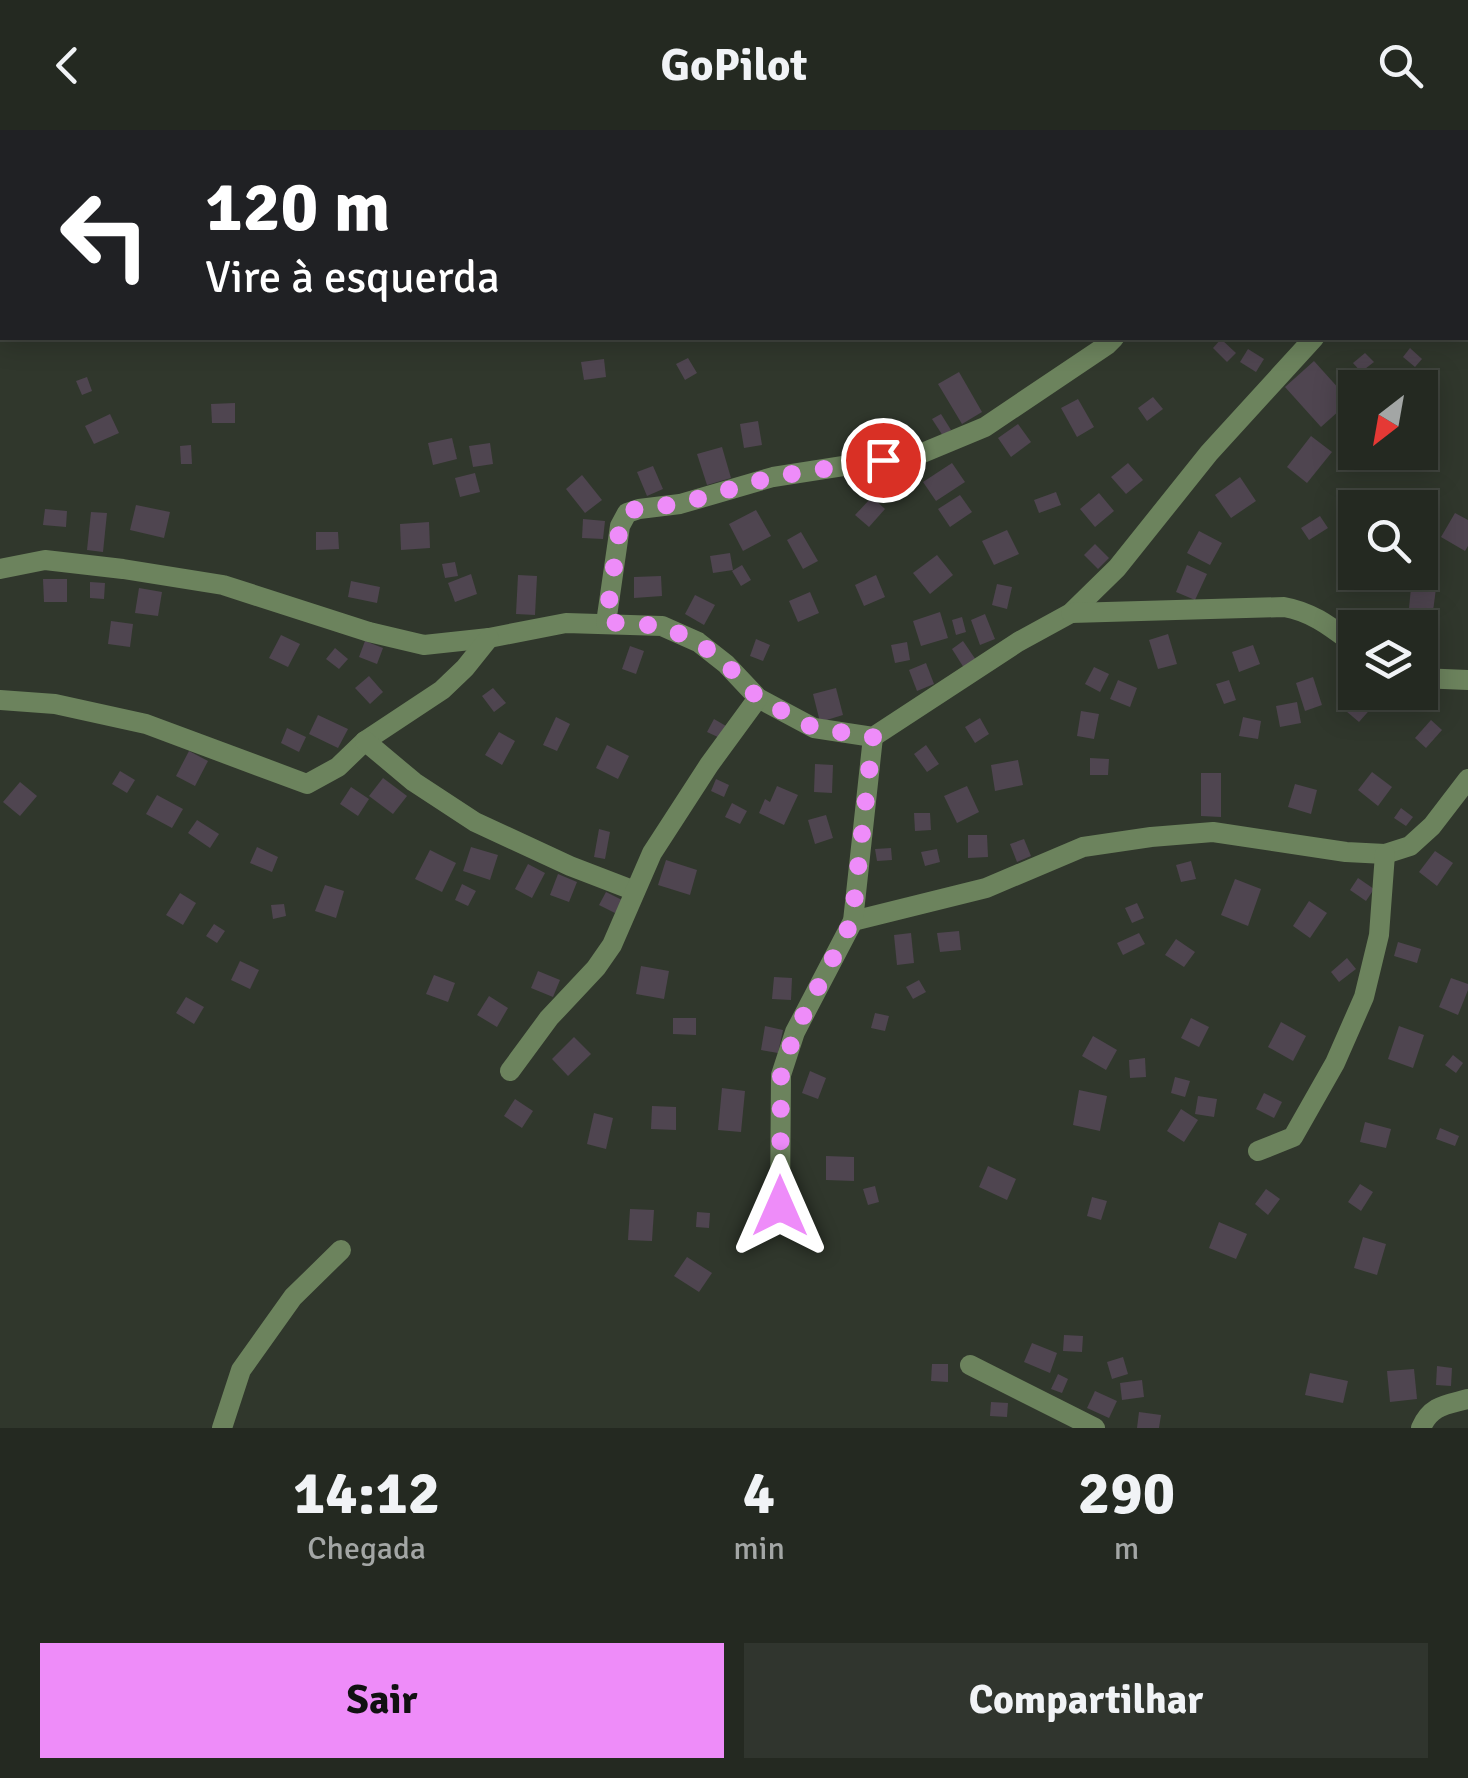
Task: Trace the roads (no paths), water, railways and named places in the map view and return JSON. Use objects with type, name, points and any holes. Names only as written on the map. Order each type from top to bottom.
[{"type":"street","points":[[606,622],[620,526],[627,513],[638,508],[680,504],[772,477],[920,454],[985,427],[1112,340]]},
{"type":"street","points":[[0,569],[45,560],[223,584],[369,632],[424,645],[489,638],[566,623],[662,626],[698,642],[726,664],[758,698],[814,728],[873,737],[1018,642],[1072,613],[1117,568],[1209,453],[1312,340]]},
{"type":"street","points":[[1072,613],[1284,607],[1318,617],[1338,632]]},
{"type":"street","points":[[0,700],[56,704],[146,724],[306,784],[338,767],[365,741],[442,690],[466,668],[489,638]]},
{"type":"street","points":[[1438,679],[1468,680]]},
{"type":"street","points":[[510,1070],[612,945],[652,852],[758,698]]},
{"type":"street","points":[[780,1206],[781,1075],[795,1032],[852,921],[873,737]]},
{"type":"street","points":[[365,741],[414,782],[475,822],[570,866],[635,890]]},
{"type":"street","points":[[852,921],[986,888],[1084,846],[1151,836],[1213,832],[1385,854],[1410,846],[1432,826],[1468,779]]},
{"type":"street","points":[[1258,1151],[1293,1138],[1335,1063],[1364,996],[1378,935],[1385,854]]},
{"type":"street","points":[[222,1428],[241,1370],[293,1297],[341,1250]]},
{"type":"street","points":[[970,1365],[1095,1428]]},
{"type":"street","points":[[1421,1428],[1436,1408],[1468,1400]]}]
